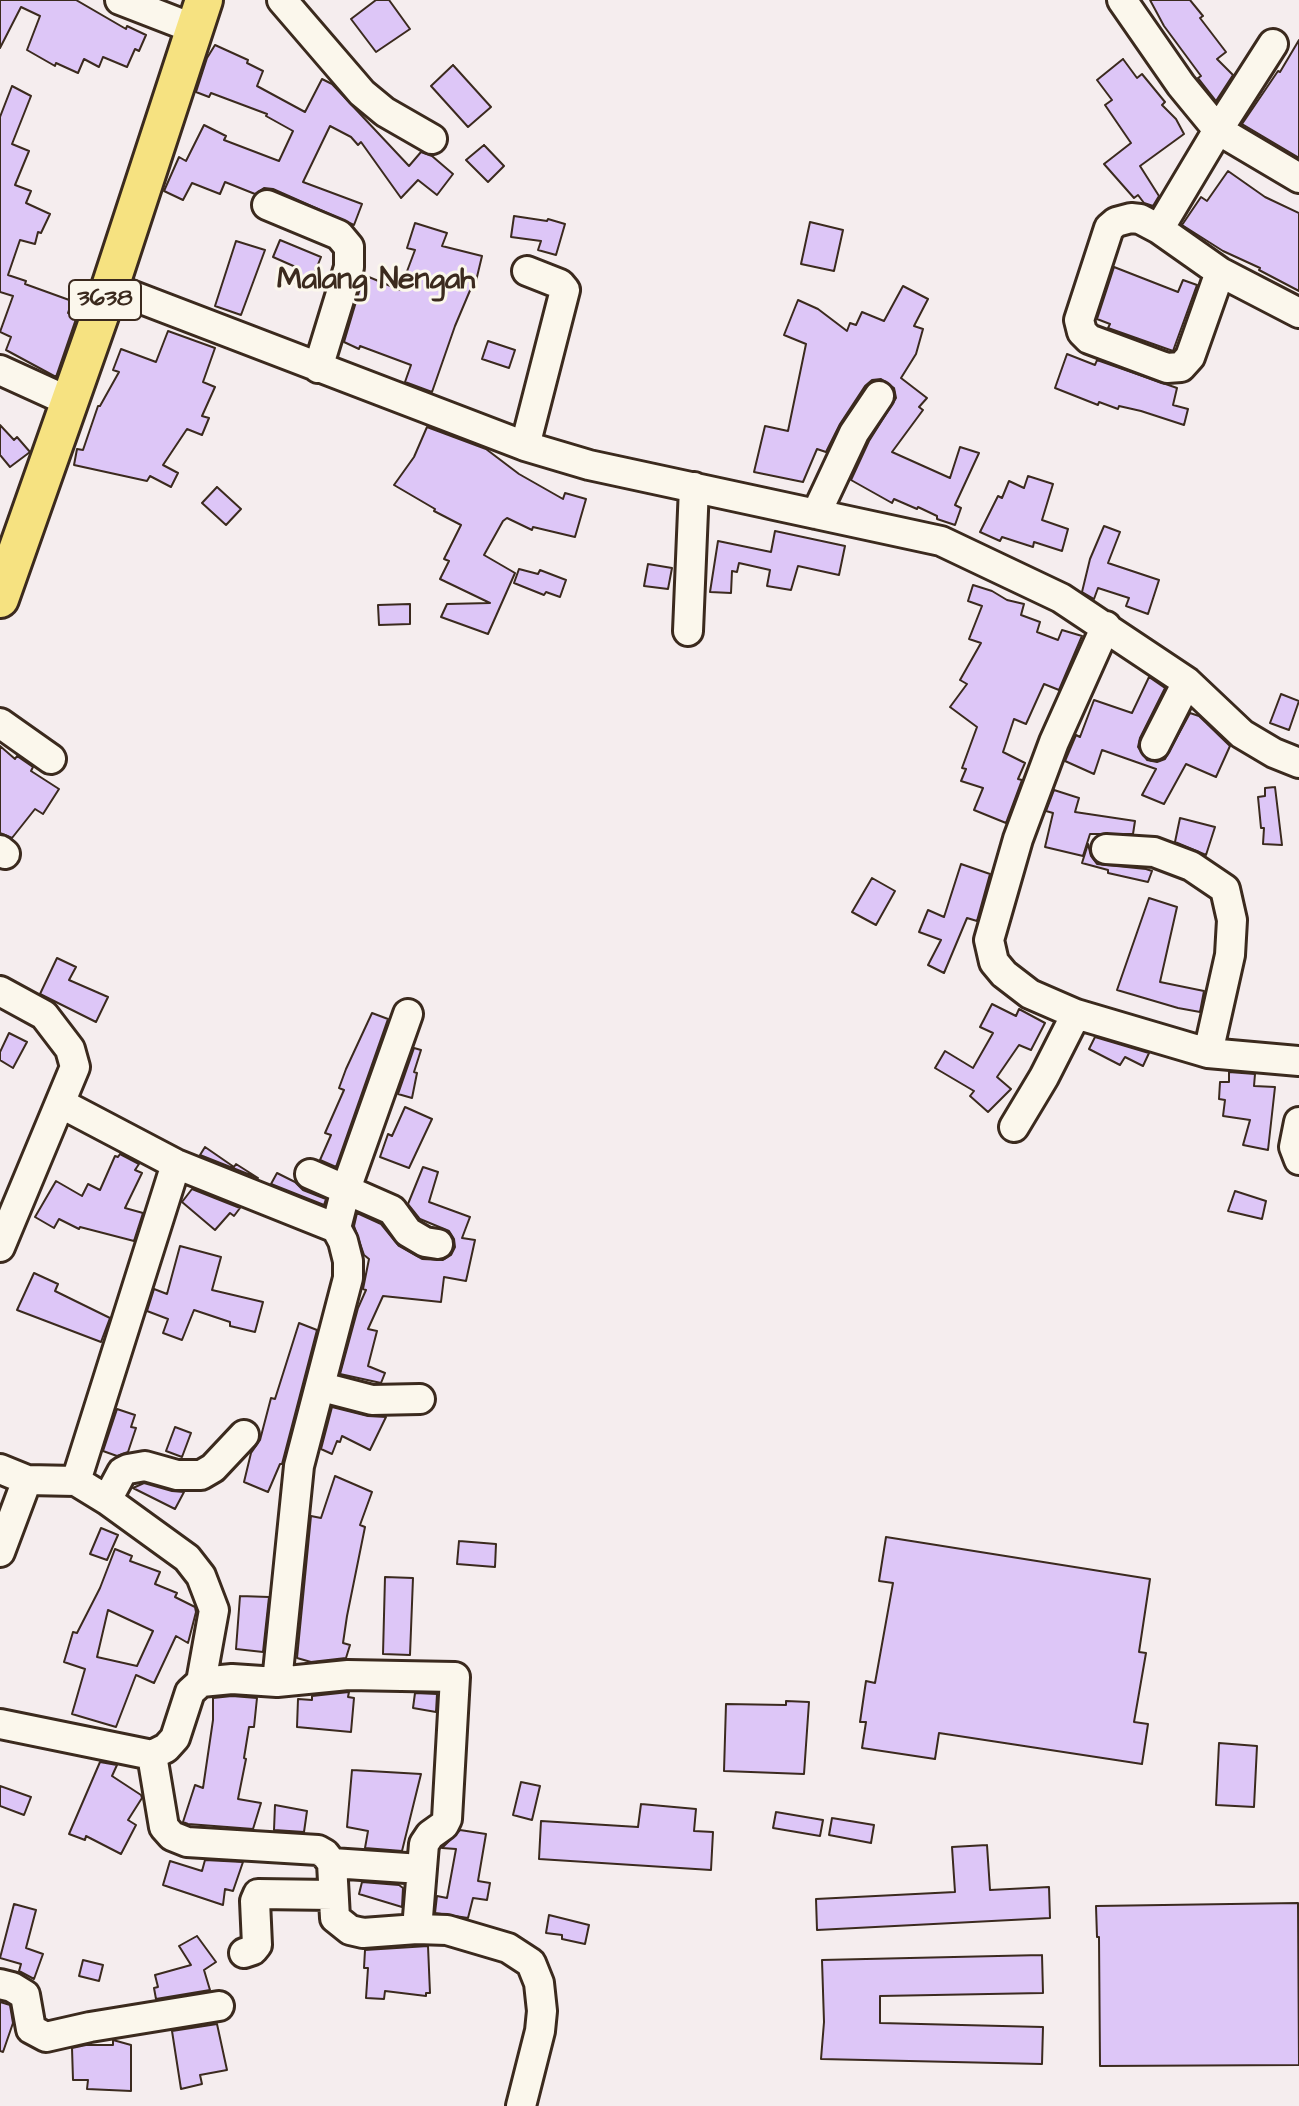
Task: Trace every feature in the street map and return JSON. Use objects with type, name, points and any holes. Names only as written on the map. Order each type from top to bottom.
[{"type":"main road","name":"3638","points":[[0,599],[110,287],[200,14]]},
{"type":"street","points":[[120,0],[200,14]]},
{"type":"street","points":[[282,0],[362,93],[385,112],[432,139]]},
{"type":"street","points":[[1122,0],[1181,85],[1218,130],[1299,178]]},
{"type":"street","points":[[1159,229],[1273,44]]},
{"type":"street","points":[[267,205],[339,235],[349,247],[349,267],[318,368]]},
{"type":"street","points":[[1220,272],[1190,357],[1181,367],[1167,368],[1089,339],[1082,332],[1079,320],[1109,228],[1116,222],[1131,218],[1159,229],[1220,272],[1299,313]]},
{"type":"street","points":[[525,446],[565,290],[560,284],[527,271]]},
{"type":"street","points":[[110,287],[525,446],[589,465],[941,541],[1061,598],[1187,682],[1242,734],[1274,753],[1299,763]]},
{"type":"street","points":[[0,370],[68,401]]},
{"type":"street","points":[[816,514],[854,433],[879,396]]},
{"type":"street","points":[[688,631],[694,487]]},
{"type":"street","points":[[1106,626],[1037,784],[989,940],[994,962],[1030,994],[1076,1014],[1208,1053],[1299,1061]]},
{"type":"street","points":[[1155,745],[1187,682]]},
{"type":"street","points":[[0,723],[51,759]]},
{"type":"street","points":[[1106,849],[1154,852],[1191,866],[1225,889],[1232,920],[1230,955],[1208,1053]]},
{"type":"street","points":[[0,991],[44,1015],[70,1049],[75,1067],[0,1247]]},
{"type":"street","points":[[336,1228],[346,1189],[408,1014]]},
{"type":"street","points":[[1014,1127],[1076,1014]]},
{"type":"street","points":[[62,1104],[176,1164],[336,1228],[343,1241],[348,1278],[299,1466],[277,1682]]},
{"type":"street","points":[[1299,1122],[1294,1147],[1299,1160]]},
{"type":"street","points":[[76,1481],[176,1164]]},
{"type":"street","points":[[310,1174],[392,1210],[416,1238],[438,1244]]},
{"type":"street","points":[[322,1387],[372,1400],[420,1399]]},
{"type":"street","points":[[107,1500],[122,1472],[128,1469],[145,1466],[177,1475],[201,1475],[213,1468],[244,1435]]},
{"type":"street","points":[[0,1469],[27,1480],[76,1481],[187,1558],[201,1576],[214,1610],[201,1682]]},
{"type":"street","points":[[0,1552],[27,1480]]},
{"type":"street","points":[[0,1724],[152,1755],[166,1748],[175,1738],[190,1692],[201,1682],[232,1679],[277,1682],[348,1675],[455,1677],[447,1819],[424,1844],[417,1929]]},
{"type":"street","points":[[152,1755],[164,1827],[172,1836],[187,1842],[318,1850],[332,1863],[335,1918],[350,1930],[363,1933],[417,1929],[465,1934],[508,1948],[531,1963],[539,1983],[542,2011],[521,2106]]},
{"type":"street","points":[[332,1863],[421,1869]]},
{"type":"street","points":[[244,1953],[257,1945],[255,1901],[258,1894],[333,1895]]},
{"type":"street","points":[[0,1984],[25,1995],[31,2029],[46,2037],[219,2006]]},
{"type":"building","points":[[0,0],[76,0],[126,29],[127,26],[146,35],[127,67],[103,57],[99,67],[84,59],[78,73],[56,63],[55,66],[27,50],[40,16],[21,7],[0,48]]},
{"type":"building","points":[[376,0],[389,0],[410,29],[376,52],[351,19]]},
{"type":"building","points":[[1150,0],[1190,0],[1203,16],[1200,18],[1226,52],[1217,59],[1233,75],[1216,101],[1164,26]]},
{"type":"building","points":[[1299,40],[1299,158],[1242,124]]},
{"type":"building","points":[[215,45],[248,60],[247,63],[263,71],[257,86],[305,112],[322,79],[332,84],[409,166],[421,152],[432,156],[453,174],[437,195],[418,180],[401,198],[361,142],[358,145],[351,137],[330,126],[303,182],[362,204],[354,225],[273,189],[264,188],[255,194],[225,182],[220,194],[192,183],[183,200],[164,191],[179,157],[186,161],[204,125],[226,136],[224,140],[279,161],[293,131],[267,114],[211,93],[209,97],[196,92],[207,58]]},
{"type":"building","points":[[1123,59],[1137,78],[1142,74],[1165,102],[1162,105],[1176,119],[1184,134],[1140,166],[1159,196],[1153,206],[1144,203],[1138,195],[1134,198],[1104,164],[1131,143],[1105,105],[1112,100],[1097,80]]},
{"type":"building","points":[[453,65],[491,107],[468,127],[431,86]]},
{"type":"building","points":[[12,86],[31,96],[12,144],[29,151],[15,185],[31,191],[26,203],[50,214],[41,233],[38,232],[35,244],[20,240],[8,275],[72,301],[68,313],[77,316],[56,377],[6,350],[11,337],[0,332],[13,296],[0,292],[0,117]]},
{"type":"building","points":[[484,145],[504,166],[488,182],[466,160]]},
{"type":"building","points":[[1228,171],[1265,197],[1299,213],[1299,291],[1223,251],[1182,225],[1201,197],[1207,201]]},
{"type":"building","points":[[514,216],[565,224],[556,255],[538,250],[541,241],[511,237]]},
{"type":"building","points":[[810,222],[843,230],[834,271],[801,264]]},
{"type":"building","points":[[415,223],[447,233],[442,246],[482,256],[476,281],[455,326],[432,392],[405,382],[411,365],[344,342],[364,275],[400,290],[415,250],[407,248]]},
{"type":"building","points":[[280,240],[321,257],[309,287],[293,282],[298,268],[273,257]]},
{"type":"building","points":[[236,241],[265,250],[241,315],[215,306]]},
{"type":"building","points":[[1114,267],[1178,292],[1183,280],[1197,285],[1173,351],[1108,328],[1110,324],[1097,319]]},
{"type":"building","points":[[903,286],[928,299],[914,326],[923,329],[916,354],[901,378],[927,398],[919,407],[923,410],[892,452],[950,478],[960,447],[979,453],[955,505],[961,508],[955,525],[937,519],[937,516],[918,507],[894,499],[892,503],[851,480],[869,441],[896,398],[894,388],[881,379],[872,380],[865,386],[826,452],[817,449],[803,482],[754,472],[765,426],[788,431],[806,344],[784,335],[798,300],[818,309],[847,331],[850,323],[856,325],[862,312],[884,321]]},
{"type":"building","points":[[168,331],[215,348],[203,382],[215,387],[202,416],[209,418],[202,435],[187,429],[163,465],[178,473],[171,487],[150,476],[147,481],[74,465],[77,449],[83,450],[98,406],[119,372],[113,370],[121,349],[156,362]]},
{"type":"building","points":[[488,341],[515,350],[509,368],[482,359]]},
{"type":"building","points":[[1067,354],[1095,365],[1097,360],[1177,388],[1173,405],[1188,409],[1184,425],[1141,411],[1119,406],[1118,409],[1099,402],[1098,405],[1055,388]]},
{"type":"building","points":[[0,425],[14,440],[17,437],[30,452],[10,467],[0,455]]},
{"type":"building","points":[[427,427],[486,449],[519,474],[563,499],[565,493],[586,499],[575,537],[533,527],[532,530],[507,518],[503,521],[484,555],[515,573],[488,634],[441,617],[447,604],[490,603],[440,579],[449,561],[444,559],[461,525],[394,485],[414,457]]},
{"type":"building","points":[[1028,476],[1053,484],[1042,520],[1068,529],[1062,551],[1034,542],[1033,547],[1002,537],[1000,541],[980,532],[1009,481],[1024,488]]},
{"type":"building","points":[[217,487],[241,509],[226,525],[202,503]]},
{"type":"building","points":[[1104,526],[1120,532],[1108,563],[1159,580],[1148,614],[1126,606],[1129,598],[1098,588],[1094,599],[1082,592],[1090,559]]},
{"type":"building","points":[[775,531],[845,546],[839,575],[798,566],[791,590],[767,586],[770,570],[739,563],[737,572],[732,571],[731,593],[710,592],[718,541],[771,552]]},
{"type":"building","points":[[648,564],[672,568],[668,589],[644,586]]},
{"type":"building","points":[[519,569],[538,574],[540,570],[566,580],[560,597],[546,592],[544,595],[514,583]]},
{"type":"building","points":[[973,585],[1024,604],[1021,615],[1040,622],[1037,632],[1058,640],[1062,630],[1082,636],[1059,690],[1044,684],[1026,724],[1014,719],[1003,752],[1025,763],[1006,823],[974,810],[983,788],[961,781],[966,769],[962,768],[977,727],[950,707],[967,684],[960,680],[981,643],[969,639],[982,606],[968,601]]},
{"type":"building","points":[[410,604],[410,624],[379,625],[378,605]]},
{"type":"building","points":[[1149,677],[1165,688],[1140,738],[1138,747],[1147,760],[1157,762],[1165,759],[1190,713],[1199,716],[1230,746],[1216,777],[1186,764],[1164,804],[1142,795],[1156,769],[1102,750],[1094,774],[1065,761],[1076,735],[1080,737],[1094,700],[1132,713]]},
{"type":"building","points":[[1281,694],[1299,701],[1289,730],[1270,723]]},
{"type":"building","points":[[0,746],[15,759],[17,756],[33,767],[31,771],[59,789],[43,814],[35,809],[12,838],[0,833]]},
{"type":"building","points":[[1275,787],[1282,845],[1263,844],[1264,828],[1261,828],[1258,797],[1265,796],[1265,788]]},
{"type":"building","points":[[1054,790],[1079,798],[1075,812],[1135,821],[1133,834],[1090,834],[1083,856],[1045,847],[1053,813],[1046,811]]},
{"type":"building","points":[[1180,818],[1215,827],[1206,855],[1175,842]]},
{"type":"building","points":[[1088,844],[1097,864],[1152,871],[1148,882],[1108,873],[1108,870],[1082,863]]},
{"type":"building","points":[[961,864],[990,874],[977,921],[967,918],[944,973],[928,965],[941,940],[919,932],[928,910],[944,917]]},
{"type":"building","points":[[872,878],[895,891],[876,925],[852,912]]},
{"type":"building","points":[[1149,898],[1177,907],[1160,982],[1204,991],[1200,1012],[1117,990]]},
{"type":"building","points":[[57,958],[76,967],[69,980],[108,997],[96,1022],[40,994]]},
{"type":"building","points":[[992,1004],[1016,1016],[1019,1009],[1045,1023],[1031,1050],[1019,1045],[997,1077],[1011,1089],[988,1112],[970,1096],[974,1091],[935,1068],[945,1051],[973,1068],[993,1033],[980,1027]]},
{"type":"building","points":[[372,1013],[388,1019],[336,1167],[320,1160],[331,1135],[325,1133],[344,1090],[339,1088],[346,1069]]},
{"type":"building","points":[[9,1033],[27,1042],[13,1068],[0,1060],[0,1052]]},
{"type":"building","points":[[1095,1037],[1149,1053],[1143,1066],[1125,1057],[1120,1065],[1089,1049]]},
{"type":"building","points":[[414,1048],[421,1050],[414,1072],[417,1073],[412,1098],[398,1094]]},
{"type":"building","points":[[1229,1072],[1255,1074],[1254,1086],[1275,1087],[1268,1150],[1243,1145],[1250,1120],[1223,1116],[1225,1100],[1219,1099],[1220,1082],[1229,1082]]},
{"type":"building","points":[[405,1107],[432,1119],[409,1168],[380,1157],[388,1134],[392,1136]]},
{"type":"building","points":[[205,1147],[234,1167],[236,1164],[258,1178],[200,1155]]},
{"type":"building","points":[[120,1154],[139,1164],[135,1170],[142,1173],[125,1208],[143,1213],[134,1241],[79,1229],[59,1219],[54,1228],[35,1217],[56,1181],[82,1196],[88,1184],[100,1190],[115,1156]]},
{"type":"building","points":[[423,1167],[438,1172],[429,1202],[470,1217],[462,1238],[475,1240],[466,1281],[444,1277],[441,1302],[383,1296],[368,1329],[377,1331],[368,1366],[385,1373],[381,1383],[340,1374],[366,1290],[363,1289],[369,1259],[364,1255],[354,1226],[357,1213],[381,1224],[399,1246],[422,1259],[443,1260],[451,1255],[455,1247],[449,1231],[420,1219],[408,1204]]},
{"type":"building","points":[[277,1173],[303,1190],[326,1199],[324,1205],[271,1184]]},
{"type":"building","points":[[192,1189],[240,1208],[234,1216],[230,1213],[215,1230],[182,1202]]},
{"type":"building","points":[[1235,1191],[1266,1201],[1262,1219],[1228,1211]]},
{"type":"building","points":[[180,1246],[221,1257],[212,1290],[263,1302],[255,1332],[230,1326],[230,1322],[194,1310],[182,1340],[163,1333],[168,1319],[147,1311],[154,1289],[167,1294]]},
{"type":"building","points":[[34,1273],[58,1284],[55,1291],[110,1318],[101,1342],[17,1310]]},
{"type":"building","points":[[299,1323],[317,1330],[282,1464],[268,1492],[244,1482],[251,1453],[260,1440],[271,1398],[275,1399]]},
{"type":"building","points":[[332,1407],[386,1417],[370,1450],[342,1436],[332,1454],[321,1449]]},
{"type":"building","points":[[117,1409],[135,1415],[131,1427],[136,1428],[128,1452],[117,1456],[103,1451]]},
{"type":"building","points":[[175,1427],[191,1433],[182,1457],[166,1451]]},
{"type":"building","points":[[335,1476],[372,1492],[360,1525],[365,1527],[343,1643],[350,1645],[346,1658],[311,1662],[297,1658],[311,1516],[321,1518]]},
{"type":"building","points":[[144,1483],[184,1492],[175,1509],[133,1488]]},
{"type":"building","points":[[101,1528],[118,1535],[107,1560],[90,1554]]},
{"type":"building","points":[[886,1537],[1150,1579],[1139,1652],[1146,1653],[1134,1722],[1148,1724],[1142,1764],[939,1733],[935,1759],[862,1748],[866,1722],[860,1722],[866,1681],[875,1683],[893,1583],[879,1581]]},
{"type":"building","points":[[459,1541],[496,1544],[495,1567],[457,1564]]},
{"type":"building","points":[[115,1549],[132,1556],[130,1561],[160,1572],[155,1584],[177,1593],[175,1597],[195,1607],[196,1612],[188,1643],[176,1636],[154,1683],[136,1675],[116,1727],[72,1714],[85,1669],[64,1662],[73,1632],[77,1633],[100,1588]],"holes":[[[108,1610],[153,1631],[137,1666],[97,1657]]]},
{"type":"building","points":[[385,1577],[413,1578],[410,1655],[383,1654]]},
{"type":"building","points":[[240,1596],[269,1597],[263,1652],[236,1649]]},
{"type":"building","points":[[349,1692],[348,1697],[354,1698],[351,1732],[297,1727],[298,1699],[312,1700],[312,1696]]},
{"type":"building","points":[[415,1693],[437,1694],[436,1712],[413,1708]]},
{"type":"building","points":[[213,1698],[257,1698],[254,1727],[249,1727],[238,1799],[261,1803],[253,1829],[188,1824],[183,1822],[195,1785],[203,1788],[213,1720]]},
{"type":"building","points":[[786,1701],[809,1702],[804,1774],[724,1771],[726,1704],[786,1705]]},
{"type":"building","points":[[1219,1743],[1257,1746],[1254,1807],[1216,1805]]},
{"type":"building","points":[[100,1762],[117,1765],[112,1776],[142,1798],[128,1820],[136,1825],[121,1854],[86,1836],[85,1840],[69,1834]]},
{"type":"building","points":[[352,1770],[421,1774],[402,1851],[365,1848],[368,1831],[347,1827]]},
{"type":"building","points":[[521,1782],[540,1786],[532,1820],[513,1815]]},
{"type":"building","points":[[0,1786],[31,1797],[24,1815],[0,1806]]},
{"type":"building","points":[[641,1804],[696,1809],[694,1831],[713,1832],[711,1870],[539,1859],[541,1821],[638,1827]]},
{"type":"building","points":[[275,1805],[307,1811],[304,1832],[274,1830]]},
{"type":"building","points":[[776,1812],[823,1820],[820,1836],[773,1828]]},
{"type":"building","points":[[832,1818],[874,1825],[871,1843],[829,1835]]},
{"type":"building","points":[[460,1830],[486,1834],[478,1881],[490,1883],[487,1900],[473,1898],[468,1918],[435,1913],[437,1896],[447,1898],[456,1849],[442,1848]]},
{"type":"building","points":[[987,1845],[990,1890],[1049,1887],[1050,1918],[817,1930],[816,1899],[955,1892],[952,1847]]},
{"type":"building","points":[[205,1860],[243,1862],[233,1891],[225,1889],[223,1905],[163,1885],[170,1861],[202,1871]]},
{"type":"building","points":[[362,1882],[399,1885],[403,1888],[402,1907],[359,1894]]},
{"type":"building","points":[[1298,1903],[1299,2065],[1100,2066],[1096,1906]]},
{"type":"building","points":[[14,1904],[36,1910],[26,1948],[43,1954],[34,1979],[19,1971],[21,1964],[0,1958]]},
{"type":"building","points":[[549,1915],[589,1925],[585,1944],[562,1939],[562,1935],[546,1933]]},
{"type":"building","points":[[197,1936],[216,1962],[204,1970],[210,1990],[156,1999],[154,1988],[158,1987],[155,1975],[191,1965],[179,1946]]},
{"type":"building","points":[[428,1946],[430,1993],[426,1996],[385,1991],[384,1999],[366,1998],[368,1968],[364,1968],[365,1950]]},
{"type":"building","points":[[1042,1955],[1043,1993],[880,1996],[880,2023],[1043,2027],[1042,2064],[821,2059],[824,2022],[822,1960]]},
{"type":"building","points":[[83,1960],[103,1965],[99,1981],[79,1976]]},
{"type":"building","points":[[0,2002],[10,2005],[13,2023],[3,2052],[0,2051]]},
{"type":"building","points":[[217,2024],[227,2070],[200,2075],[202,2084],[181,2089],[172,2031]]},
{"type":"building","points":[[113,2040],[131,2045],[131,2091],[87,2089],[88,2080],[73,2080],[72,2048],[113,2045]]},
{"type":"district","name":"Malang Nengah","points":[[376,282]]}]
